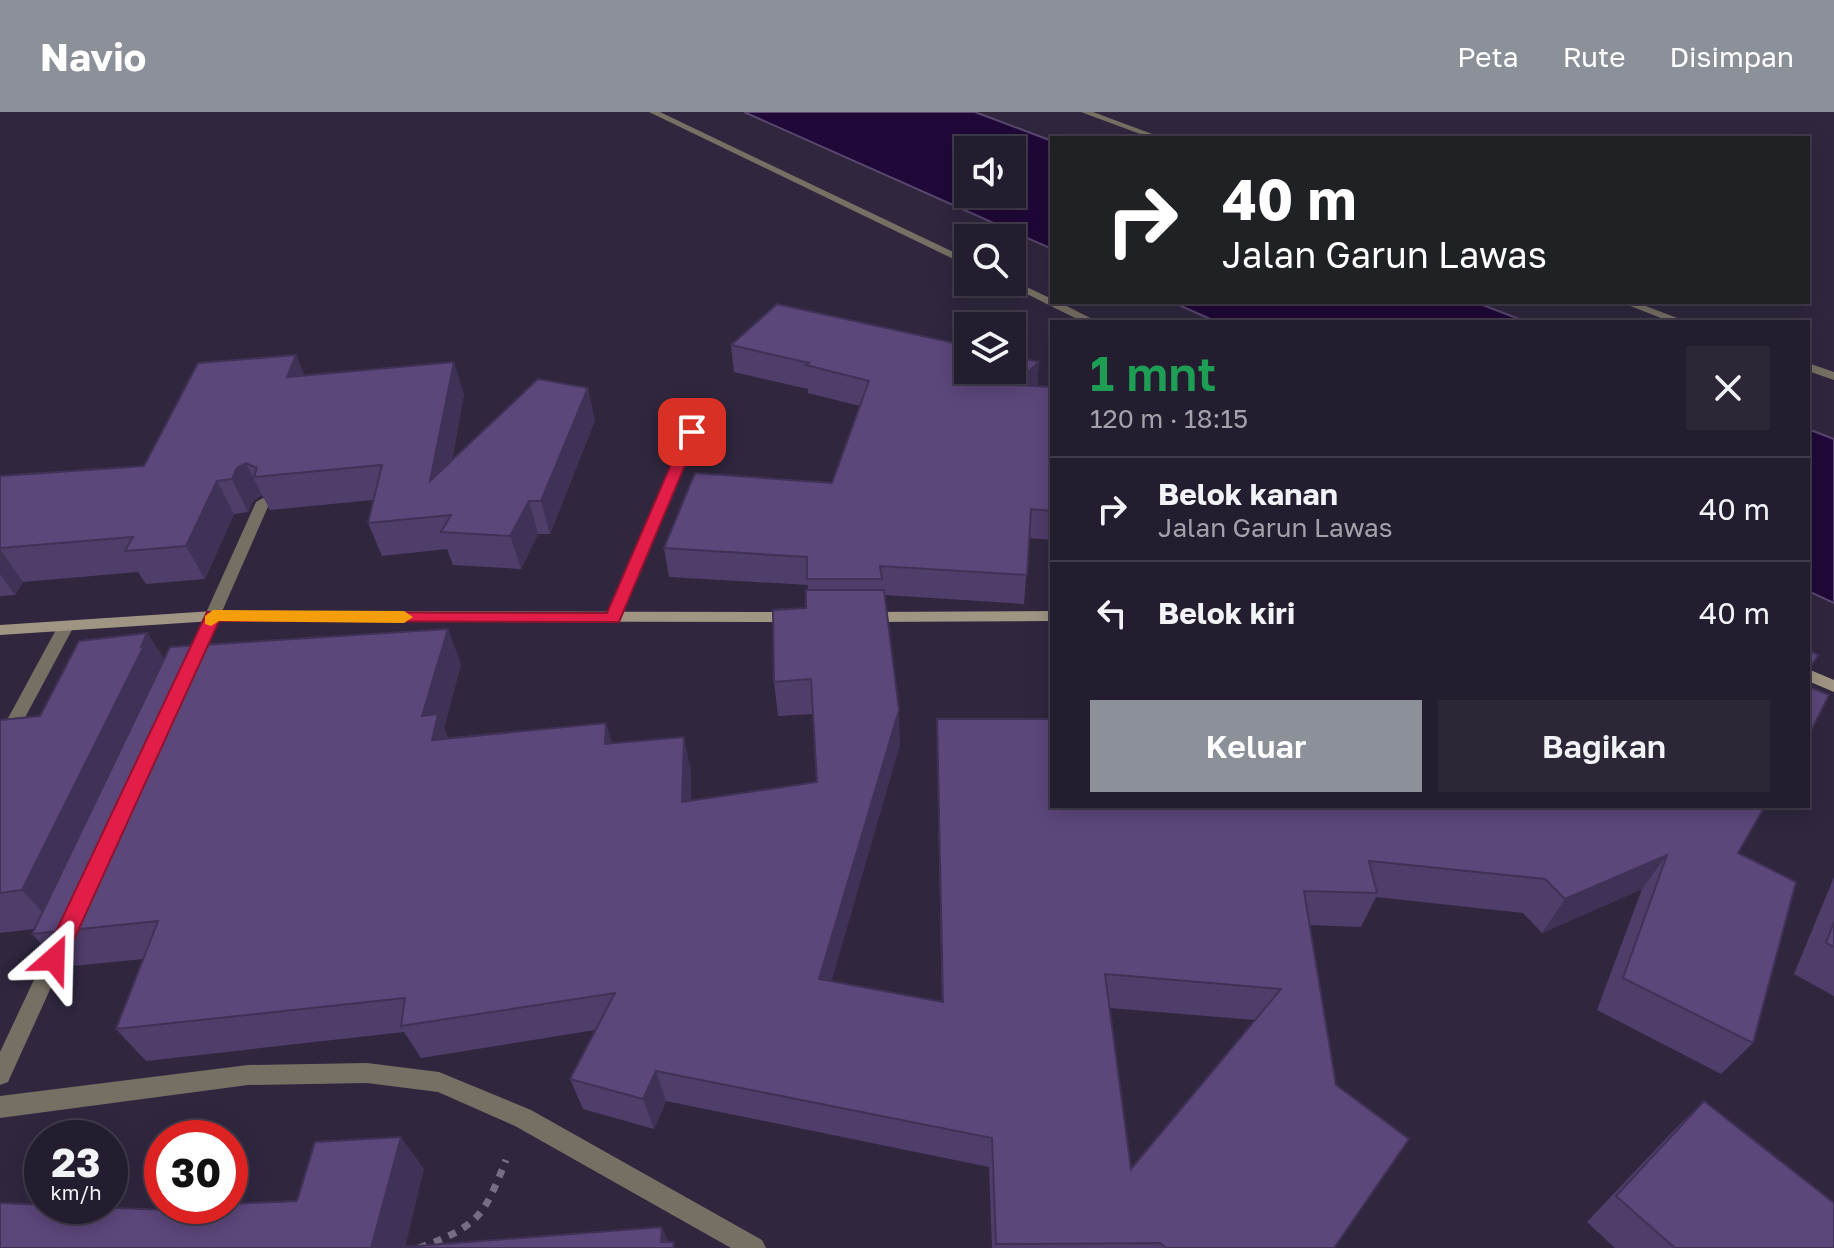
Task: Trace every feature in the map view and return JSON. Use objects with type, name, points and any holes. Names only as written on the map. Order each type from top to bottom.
[{"type":"main road","points":[[0,630],[213,616],[817,617]]},
{"type":"main road","points":[[848,617],[1050,616]]},
{"type":"main road","points":[[1810,676],[1834,686]]},
{"type":"street","points":[[653,112],[954,256]]},
{"type":"street","points":[[1085,112],[1153,136]]},
{"type":"street","points":[[1026,291],[1050,302]]},
{"type":"street","points":[[1054,304],[1088,320]]},
{"type":"street","points":[[1631,304],[1676,320]]},
{"type":"street","points":[[1810,368],[1834,376]]},
{"type":"street","points":[[613,618],[692,432]]},
{"type":"street","points":[[182,684],[263,502]]},
{"type":"street","points":[[0,749],[66,626]]},
{"type":"street","points":[[0,1075],[74,915]]},
{"type":"street","points":[[0,1107],[248,1075],[367,1073],[439,1082],[523,1118],[754,1248]]},
{"type":"path","points":[[419,1248],[460,1234],[480,1220],[523,1118]]},
{"type":"shaded area","points":[[744,112],[975,112],[1050,140],[1050,248],[1026,237],[1026,224],[996,224],[960,208],[1026,208],[1026,136],[954,136],[954,205]]},
{"type":"shaded area","points":[[1176,304],[1480,304],[1522,320],[1212,320]]},
{"type":"shaded area","points":[[1810,430],[1834,439],[1834,603],[1810,592]]},
{"type":"building","points":[[777,304],[954,343],[954,384],[1050,387],[1050,511],[1031,509],[1027,575],[880,566],[882,579],[807,579],[807,557],[664,548],[695,473],[832,483],[869,381],[806,365],[809,363],[731,345]]},
{"type":"building","points":[[296,355],[287,377],[454,362],[430,481],[538,379],[588,388],[541,501],[529,501],[510,536],[441,532],[451,515],[368,523],[382,465],[254,477],[257,468],[246,463],[237,468],[232,479],[217,481],[186,546],[125,551],[133,537],[0,548],[0,476],[144,466],[198,363]]},
{"type":"building","points":[[1026,359],[1039,362],[1026,374]]},
{"type":"building","points":[[806,590],[884,590],[899,710],[819,979],[943,1002],[937,719],[1050,719],[1050,808],[1764,808],[1738,853],[1796,882],[1753,1043],[1623,978],[1667,855],[1565,899],[1545,879],[1369,861],[1377,893],[1304,891],[1336,1085],[1409,1139],[1334,1248],[1166,1248],[1160,1243],[996,1244],[992,1138],[656,1071],[643,1099],[570,1079],[615,993],[401,1026],[405,998],[116,1029],[158,921],[32,934],[170,647],[448,629],[422,716],[438,714],[432,740],[606,723],[605,744],[684,737],[682,802],[817,782],[811,679],[774,682],[773,610],[806,608]],"holes":[[[1105,974],[1281,989],[1131,1169]]]},
{"type":"building","points":[[147,633],[141,647],[144,646],[22,890],[0,893],[0,720],[40,716],[79,641]]},
{"type":"building","points":[[1810,651],[1819,655],[1810,667]]},
{"type":"building","points":[[1810,687],[1829,695],[1810,733]]},
{"type":"building","points":[[1834,922],[1834,947],[1826,943]]},
{"type":"building","points":[[1704,1101],[1834,1203],[1834,1248],[1675,1248],[1616,1196]]},
{"type":"building","points":[[401,1137],[371,1248],[0,1248],[0,1203],[24,1204],[24,1224],[128,1224],[128,1208],[144,1209],[144,1224],[248,1224],[248,1203],[297,1201],[315,1142]]},
{"type":"building","points":[[662,1227],[661,1242],[674,1242],[673,1248],[392,1248]]},
{"type":"slow traffic","points":[[211,620],[213,616],[404,617]]},
{"type":"route","points":[[54,959],[213,616],[613,618],[692,432]]}]
